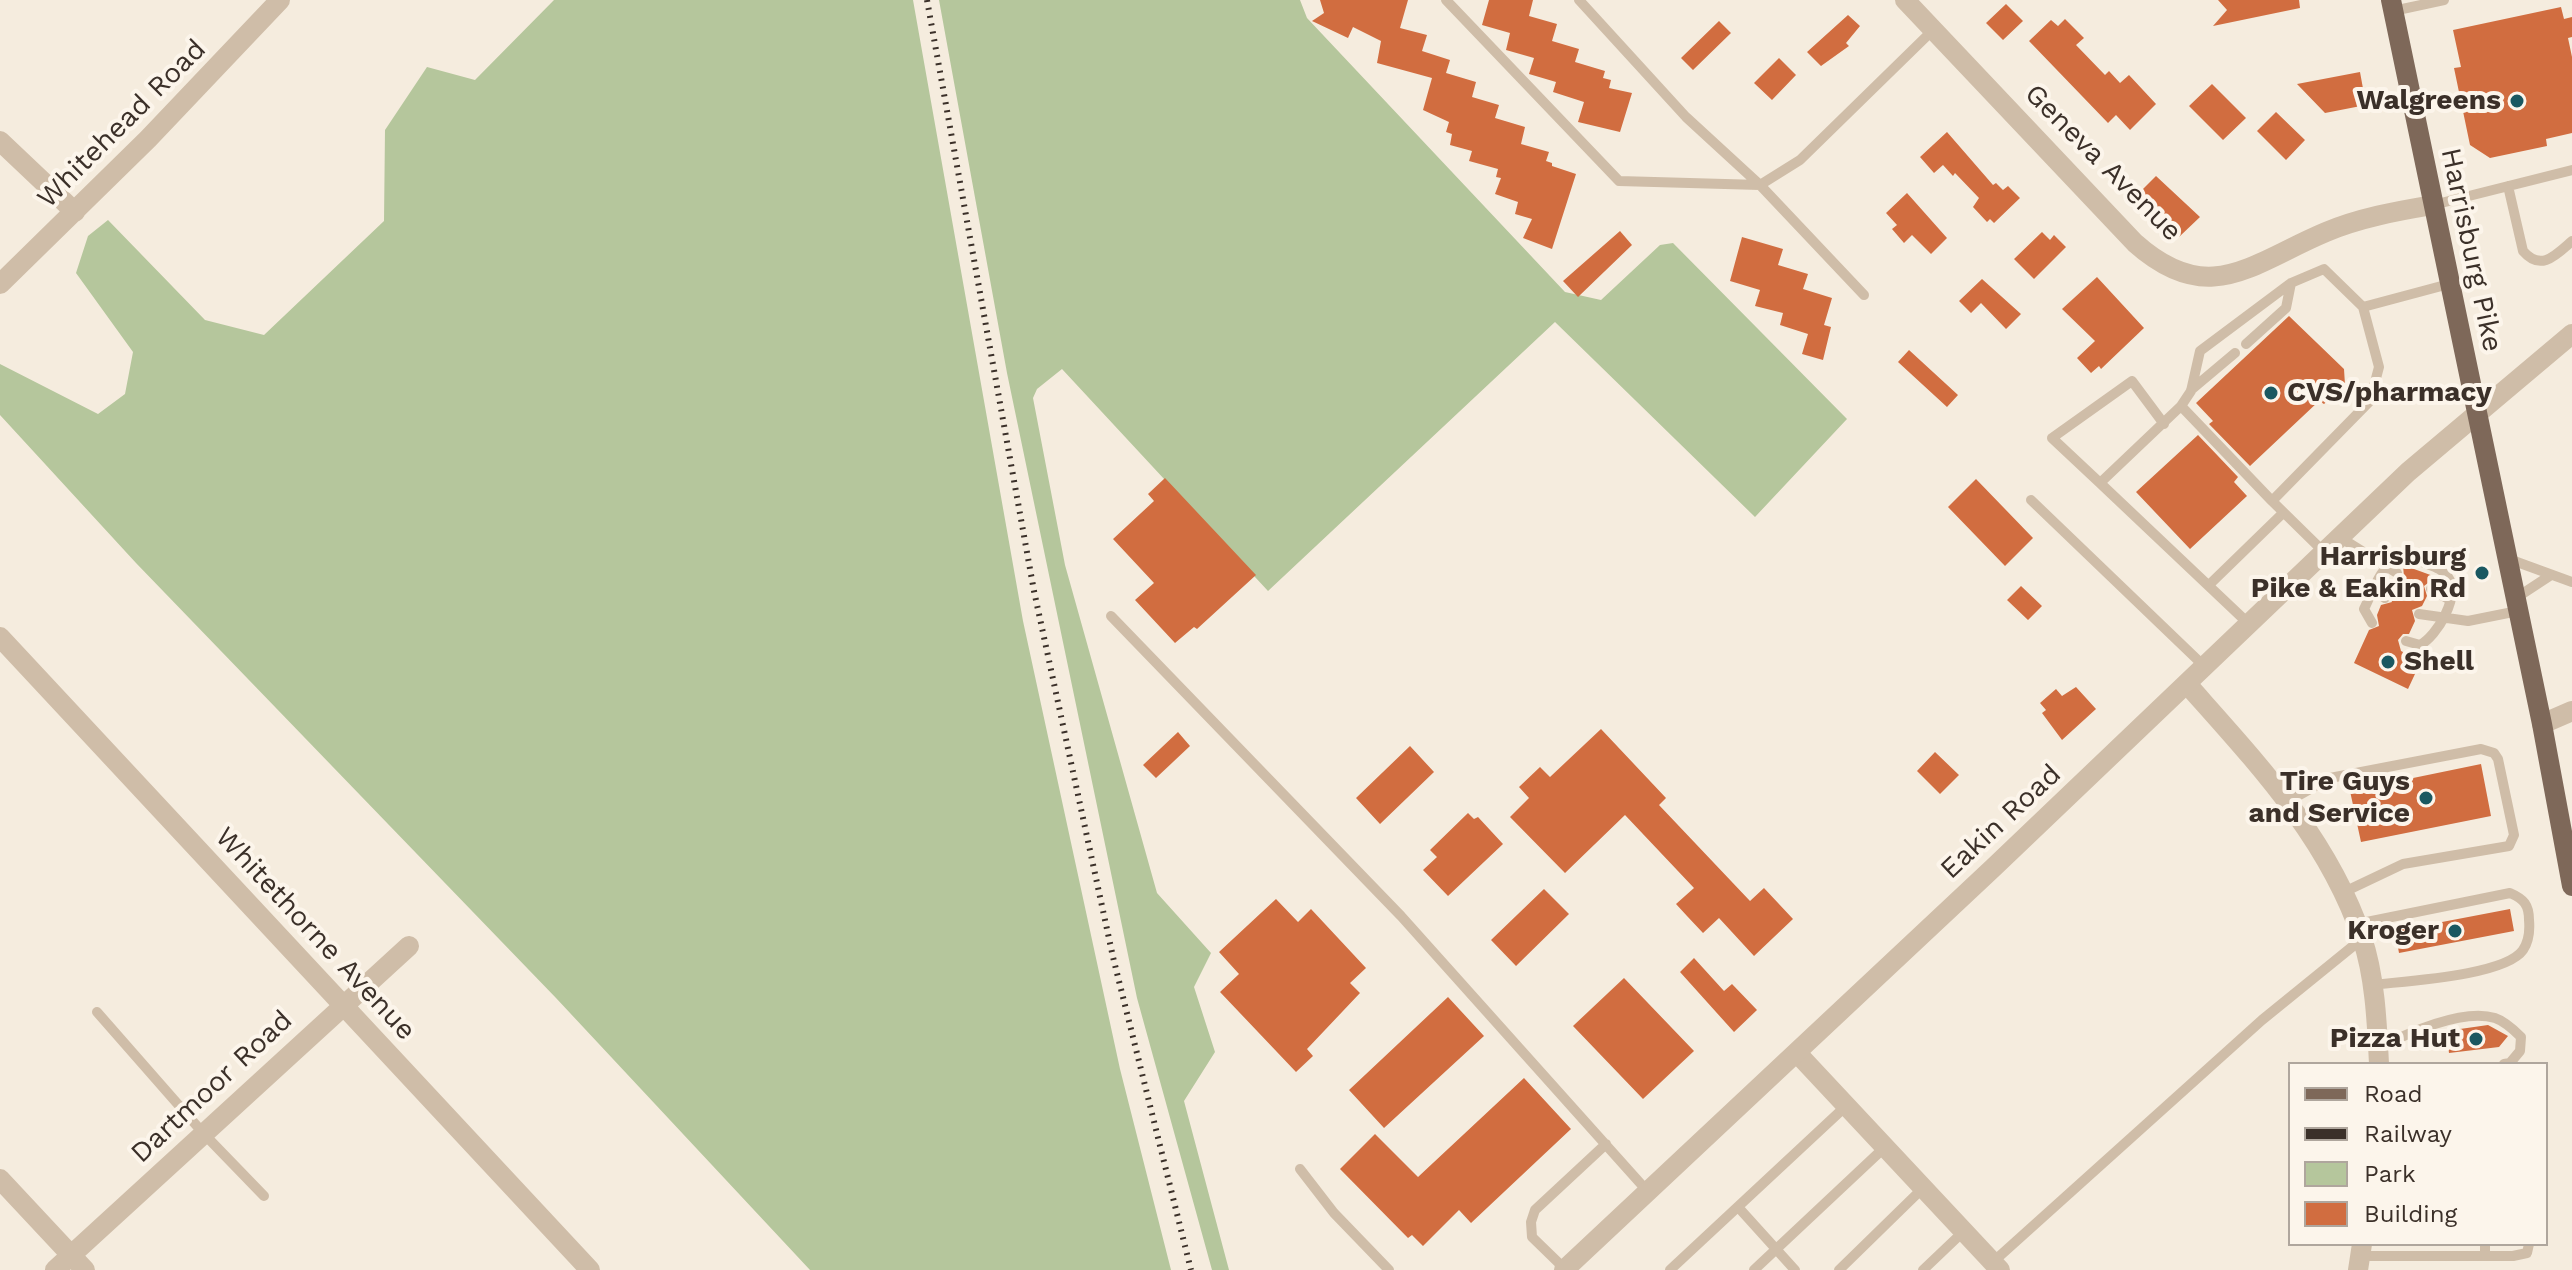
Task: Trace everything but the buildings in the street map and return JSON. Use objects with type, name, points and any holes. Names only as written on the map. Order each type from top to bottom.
[{"type":"main road","name":"Harrisburg Pike","points":[[2392,5],[2542,724],[2572,885]]},
{"type":"street","name":"Whitehead Road","points":[[0,284],[232,54],[280,0]]},
{"type":"street","name":"Geneva Avenue","points":[[1905,0],[2135,243],[2180,273],[2218,278],[2237,274],[2328,231],[2433,205]]},
{"type":"street","points":[[0,141],[75,212]]},
{"type":"street","name":"Eakin Road","points":[[1565,1270],[2250,625],[2408,472],[2572,334]]},
{"type":"street","name":"Whitethorne Avenue","points":[[0,637],[590,1270]]},
{"type":"street","points":[[2187,684],[2289,801],[2344,892],[2360,931],[2371,985],[2379,1056]]},
{"type":"street","points":[[2542,724],[2572,711]]},
{"type":"street","name":"Dartmoor Road","points":[[55,1270],[78,1263],[204,1134],[342,1004],[409,946]]},
{"type":"street","points":[[1797,1053],[1996,1266]]},
{"type":"street","points":[[0,1179],[78,1263]]},
{"type":"lane","points":[[1446,0],[1619,181],[1760,185],[1800,160],[1933,30]]},
{"type":"lane","points":[[1579,0],[1686,117],[1760,185],[1864,295]]},
{"type":"lane","points":[[2392,5],[2444,0]]},
{"type":"lane","points":[[2433,205],[2571,174]]},
{"type":"lane","points":[[2508,186],[2523,251],[2530,259],[2541,262],[2553,258],[2572,241]]},
{"type":"lane","points":[[2191,391],[2200,351],[2291,283],[2324,269],[2363,307],[2379,367],[2370,401],[2272,501]]},
{"type":"lane","points":[[2246,344],[2286,308],[2291,283]]},
{"type":"lane","points":[[2363,307],[2449,284]]},
{"type":"lane","points":[[2100,483],[2164,424],[2191,391],[2235,353]]},
{"type":"lane","points":[[2164,424],[2132,381],[2052,438],[2250,625]]},
{"type":"lane","points":[[2181,406],[2325,553]]},
{"type":"lane","points":[[2031,500],[2205,667]]},
{"type":"lane","points":[[2210,584],[2283,513]]},
{"type":"lane","points":[[2341,538],[2392,570]]},
{"type":"lane","points":[[2372,623],[2364,609],[2373,590],[2392,570],[2398,558],[2410,557],[2442,570],[2450,579],[2450,600],[2433,638],[2420,645],[2406,641]]},
{"type":"lane","points":[[2506,558],[2572,582]]},
{"type":"lane","points":[[2419,614],[2468,621],[2517,605],[2551,575]]},
{"type":"lane","points":[[2431,589],[2450,600]]},
{"type":"lane","points":[[2373,590],[2385,598]]},
{"type":"lane","points":[[1111,616],[1401,916],[1649,1193]]},
{"type":"lane","points":[[2289,801],[2330,778],[2481,749],[2494,753],[2498,759],[2514,835],[2509,846],[2403,864],[2344,892]]},
{"type":"lane","points":[[1996,1266],[2360,931],[2510,893],[2521,898],[2529,909],[2530,933],[2522,952],[2494,968],[2371,985]]},
{"type":"lane","points":[[97,1012],[204,1134],[264,1196]]},
{"type":"lane","points":[[2379,1056],[2417,1029],[2478,1016],[2496,1018],[2521,1037],[2520,1051],[2511,1062]]},
{"type":"lane","points":[[1670,1270],[1846,1106]]},
{"type":"lane","points":[[1565,1270],[1532,1237],[1531,1222],[1535,1210],[1606,1144]]},
{"type":"lane","points":[[1754,1270],[1885,1147]]},
{"type":"lane","points":[[1300,1169],[1334,1213],[1389,1270]]},
{"type":"lane","points":[[1839,1270],[1923,1188]]},
{"type":"lane","points":[[1738,1207],[1795,1270]]},
{"type":"lane","points":[[1923,1270],[1964,1231]]},
{"type":"lane","points":[[2485,1246],[2485,1256]]},
{"type":"lane","points":[[2360,1257],[2485,1256],[2527,1253],[2529,1246]]},
{"type":"green space","points":[[554,0],[913,0],[1023,621],[1120,1069],[1171,1270],[810,1270],[556,998],[136,563],[0,415],[0,364],[98,414],[125,394],[133,352],[76,273],[88,236],[108,220],[205,320],[264,335],[384,221],[385,130],[427,67],[475,80]]},
{"type":"green space","points":[[939,0],[1300,0],[1307,18],[1565,292],[1601,300],[1660,245],[1673,243],[1847,419],[1755,517],[1555,322],[1268,591],[1062,369],[1037,389],[1033,398],[1065,565],[1157,893],[1211,953],[1194,987],[1215,1052],[1184,1101],[1229,1270],[1212,1270],[1137,998],[1007,373]]},
{"type":"railway","points":[[927,0],[1034,591],[1113,957],[1191,1270]]},
{"type":"place","name":"Walgreens","points":[[2517,101]]},
{"type":"place","name":"CVS/pharmacy","points":[[2271,393]]},
{"type":"place","name":"Harrisburg Pike & Eakin Rd","points":[[2482,573]]},
{"type":"place","name":"Shell","points":[[2388,662]]},
{"type":"place","name":"Tire Guys and Service","points":[[2426,798]]},
{"type":"place","name":"Kroger","points":[[2455,931]]},
{"type":"place","name":"Pizza Hut","points":[[2476,1039]]}]
